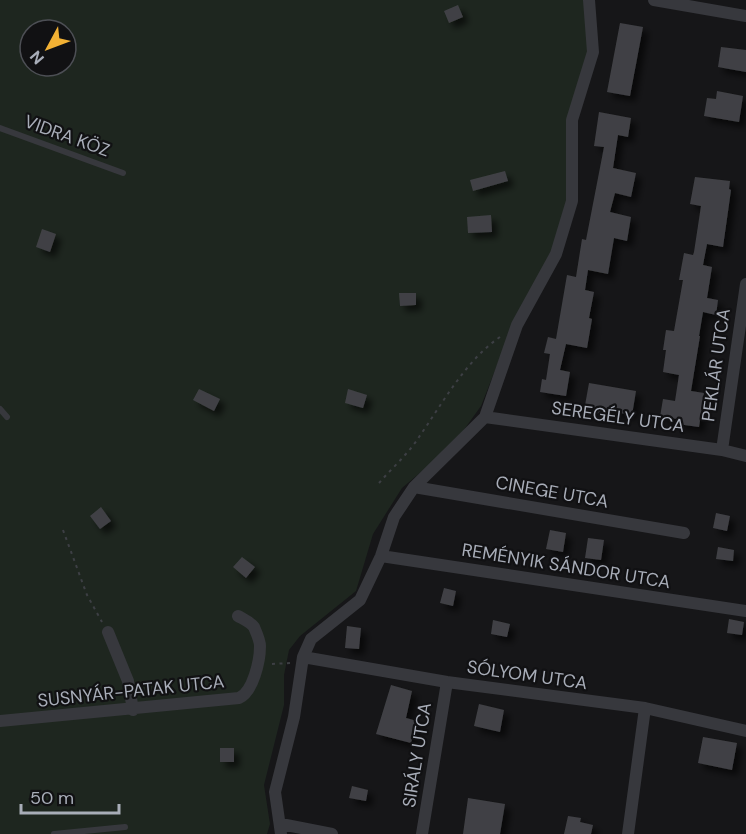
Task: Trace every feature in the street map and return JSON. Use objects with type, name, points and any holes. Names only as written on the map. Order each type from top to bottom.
[{"type":"street","points":[[332,834],[281,829],[275,792],[294,717],[303,657],[311,639],[360,600],[381,556],[394,517],[414,487],[485,417],[517,326],[556,254],[572,201],[572,120],[593,52],[590,0]]},
{"type":"street","points":[[654,0],[746,16]]},
{"type":"street","name":"PEKLÁR UTCA","points":[[722,450],[746,284]]},
{"type":"street","name":"SEREGÉLY UTCA","points":[[485,417],[722,450],[746,456]]},
{"type":"street","name":"CINEGE UTCA","points":[[414,487],[684,533]]},
{"type":"street","name":"REMÉNYIK SÁNDOR UTCA","points":[[381,556],[746,611]]},
{"type":"street","name":"SUSNYÁR-PATAK UTCA","points":[[0,722],[239,698],[248,691],[258,660],[260,643],[253,625],[238,616]]},
{"type":"street","points":[[108,632],[128,681],[133,710]]},
{"type":"street","name":"SÓLYOM UTCA","points":[[303,657],[447,682],[645,708],[746,731]]},
{"type":"street","name":"SIRÁLY UTCA","points":[[422,834],[447,682]]},
{"type":"street","points":[[628,834],[645,708]]},
{"type":"lane","name":"VIDRA KÖZ","points":[[0,128],[123,173]]},
{"type":"lane","points":[[0,409],[7,417]]},
{"type":"lane","points":[[54,834],[125,827]]},
{"type":"path","points":[[379,483],[417,440],[446,396],[483,351],[517,326]]},
{"type":"path","points":[[63,530],[87,596],[108,632]]},
{"type":"path","points":[[258,660],[276,665],[287,664]]},
{"type":"shaded area","points":[[0,0],[589,0],[593,52],[572,120],[572,201],[556,254],[507,340],[481,406],[453,445],[402,488],[373,534],[356,591],[300,636],[289,650],[284,675],[284,705],[264,785],[270,824],[267,834],[0,834]]},
{"type":"building","points":[[458,5],[463,17],[449,23],[444,11]]},
{"type":"building","points":[[620,23],[643,27],[630,96],[607,92]]},
{"type":"building","points":[[721,47],[746,50],[746,72],[718,67]]},
{"type":"building","points":[[717,91],[743,96],[739,122],[704,116],[707,98],[716,99]]},
{"type":"building","points":[[599,112],[631,118],[628,137],[618,135],[613,168],[636,173],[631,197],[615,193],[610,212],[631,217],[627,241],[614,238],[608,274],[588,270],[585,290],[594,292],[587,348],[566,344],[560,370],[570,372],[566,396],[540,392],[542,379],[546,380],[550,354],[544,353],[548,337],[556,339],[567,275],[576,277],[582,239],[586,240],[604,147],[594,146]]},
{"type":"building","points":[[505,171],[508,181],[473,191],[470,180]]},
{"type":"building","points":[[695,177],[730,181],[729,189],[731,190],[723,247],[707,244],[703,265],[712,267],[707,298],[718,300],[716,315],[703,312],[699,336],[691,391],[704,393],[699,427],[677,424],[678,419],[660,417],[663,399],[675,401],[679,375],[663,372],[666,350],[663,350],[666,330],[674,331],[683,280],[679,280],[684,253],[693,255],[694,252],[701,206],[690,204]]},
{"type":"building","points":[[491,215],[492,232],[468,233],[467,217]]},
{"type":"building","points":[[42,229],[56,234],[50,252],[36,247]]},
{"type":"building","points":[[399,293],[416,293],[416,305],[400,306]]},
{"type":"building","points":[[589,383],[636,391],[632,415],[603,410],[602,414],[584,411]]},
{"type":"building","points":[[199,389],[220,399],[214,411],[193,400]]},
{"type":"building","points":[[348,389],[367,395],[363,408],[345,403]]},
{"type":"building","points":[[101,507],[111,521],[100,529],[90,516]]},
{"type":"building","points":[[716,513],[730,516],[727,531],[713,528]]},
{"type":"building","points":[[550,530],[566,533],[563,552],[546,549]]},
{"type":"building","points":[[588,538],[604,540],[601,560],[585,558]]},
{"type":"building","points":[[718,547],[734,550],[733,561],[716,559]]},
{"type":"building","points":[[242,557],[255,567],[246,578],[233,567]]},
{"type":"building","points":[[444,588],[456,591],[453,606],[440,603]]},
{"type":"building","points":[[729,619],[744,622],[742,635],[727,633]]},
{"type":"building","points":[[493,620],[510,624],[507,637],[491,634]]},
{"type":"building","points":[[347,626],[361,628],[359,649],[345,648]]},
{"type":"building","points":[[391,685],[412,691],[406,718],[417,721],[411,743],[376,734]]},
{"type":"building","points":[[479,704],[504,710],[500,732],[474,726]]},
{"type":"building","points":[[703,737],[737,743],[732,770],[698,763]]},
{"type":"building","points":[[220,748],[234,748],[234,762],[220,762]]},
{"type":"building","points":[[352,786],[368,790],[366,801],[349,798]]},
{"type":"building","points":[[468,798],[505,804],[500,834],[463,834]]},
{"type":"building","points":[[568,816],[581,818],[580,822],[593,825],[591,834],[564,834]]}]
